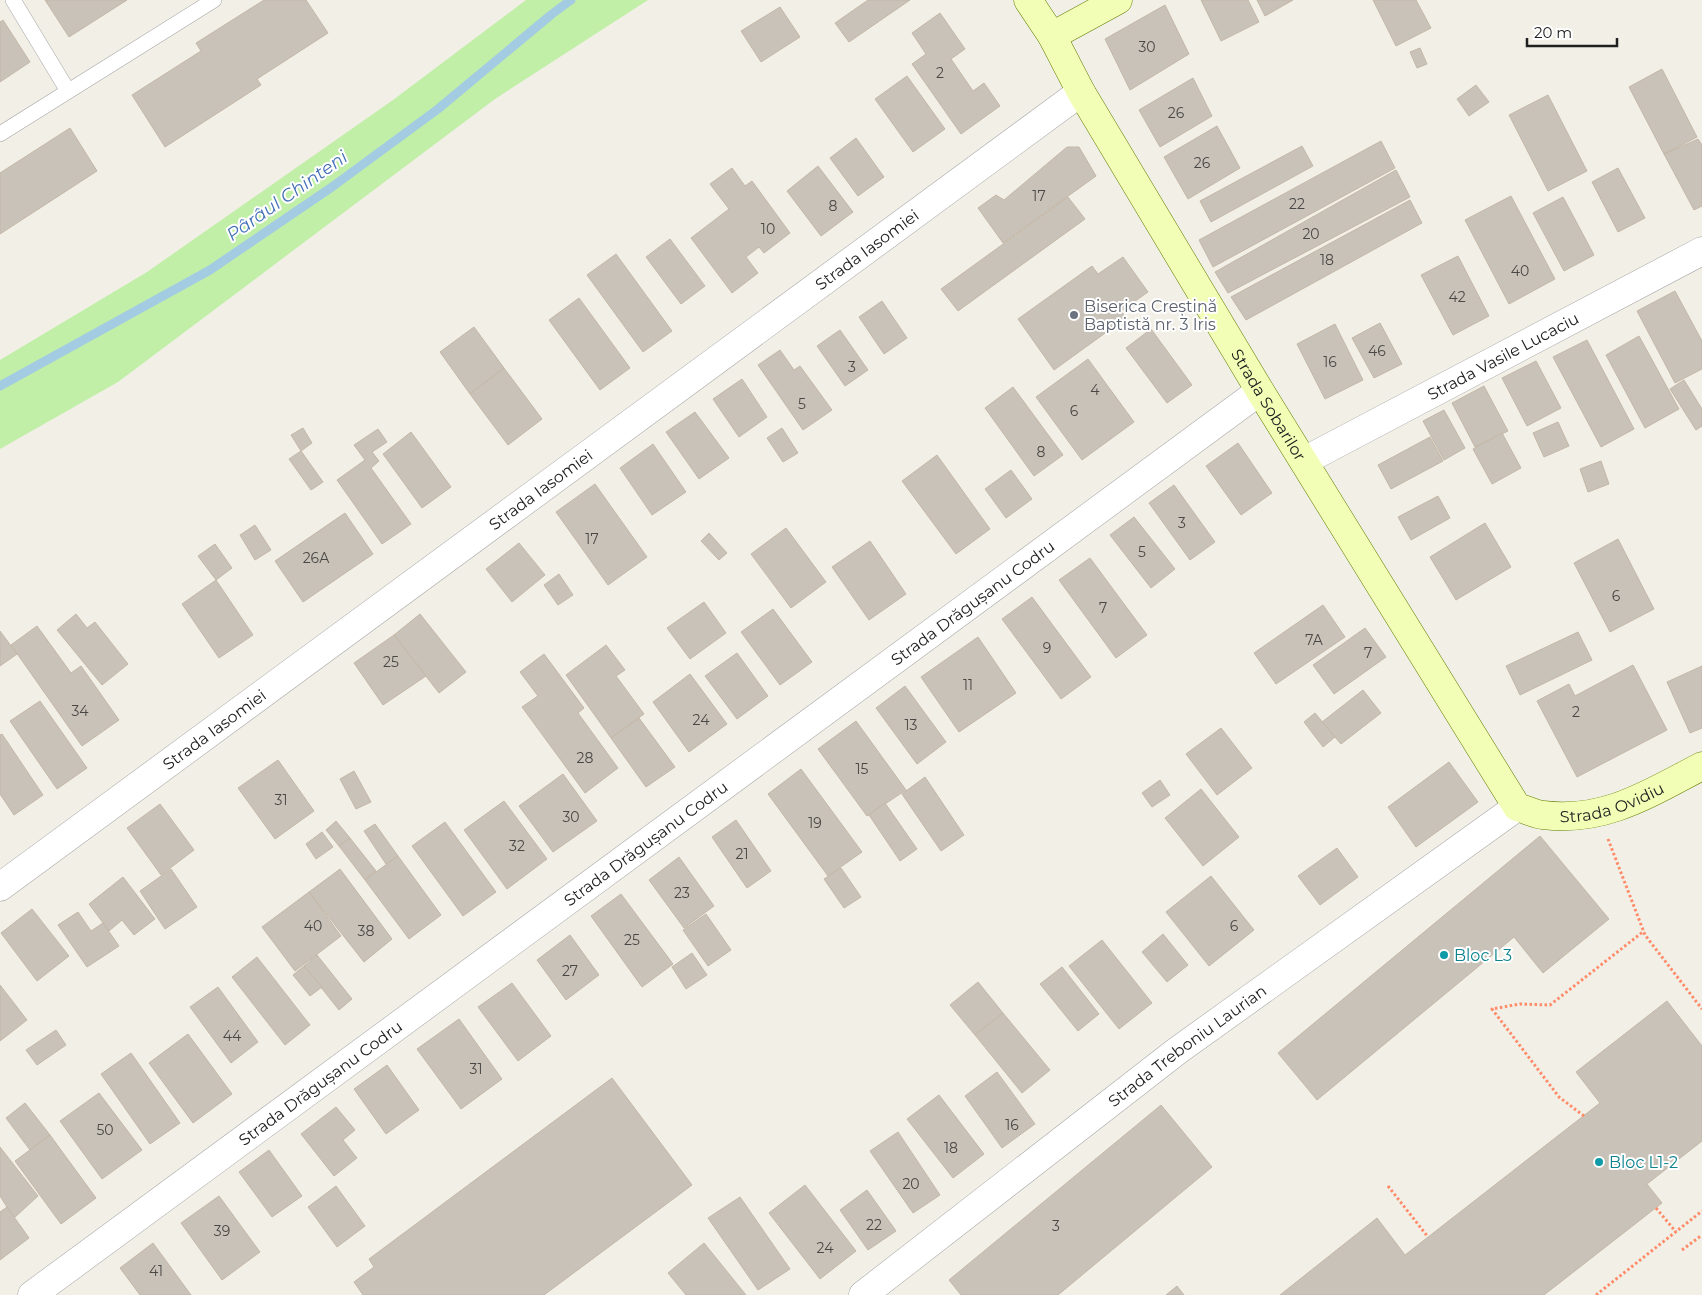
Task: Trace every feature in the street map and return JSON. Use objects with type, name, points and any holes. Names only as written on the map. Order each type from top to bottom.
[{"type":"street","name":"Strada Sobarilor","points":[[1028,0],[1052,36],[1081,92],[1260,391],[1517,806]]},
{"type":"street","points":[[1052,36],[1118,0]]},
{"type":"street","name":"Strada Iasomiei","points":[[0,886],[1081,92]]},
{"type":"street","name":"Strada Vasile Lucaciu","points":[[1304,461],[1702,251]]},
{"type":"street","name":"Strada Drăgușanu Codru","points":[[32,1295],[1260,391]]},
{"type":"street","name":"Strada Ovidiu","points":[[1517,806],[1541,815],[1576,817],[1613,810],[1643,797],[1702,766]]},
{"type":"street","name":"Strada Treboniu Laurian","points":[[863,1295],[1177,1051],[1517,806]]},
{"type":"lane","points":[[13,0],[68,91]]},
{"type":"lane","points":[[0,134],[214,0]]},
{"type":"path","points":[[1598,813],[1644,931],[1702,1009]]},
{"type":"path","points":[[1584,1116],[1559,1097],[1492,1009],[1520,1004],[1550,1005],[1644,931]]},
{"type":"path","points":[[1388,1186],[1428,1237]]},
{"type":"path","points":[[1656,1208],[1676,1232]]},
{"type":"path","points":[[1596,1295],[1702,1211]]},
{"type":"path","points":[[1682,1250],[1702,1235]]},
{"type":"green space","points":[[526,0],[648,0],[495,99],[118,382],[0,449],[0,360],[147,272],[393,100]]},
{"type":"building","points":[[45,0],[127,0],[69,37]]},
{"type":"building","points":[[264,0],[306,0],[328,33],[257,79],[261,85],[165,147],[132,95],[201,51],[196,43]]},
{"type":"building","points":[[868,0],[910,0],[849,42],[835,23]]},
{"type":"building","points":[[1201,0],[1248,0],[1259,22],[1221,41]]},
{"type":"building","points":[[1257,0],[1293,0],[1265,16]]},
{"type":"building","points":[[1373,0],[1416,0],[1431,28],[1396,46]]},
{"type":"building","points":[[1165,5],[1189,54],[1130,90],[1105,39]]},
{"type":"building","points":[[780,7],[800,37],[761,62],[741,31]]},
{"type":"building","points":[[940,13],[965,49],[951,59],[973,91],[984,83],[1000,106],[961,134],[912,64],[926,54],[912,33]]},
{"type":"building","points":[[3,20],[30,62],[0,82],[0,22]]},
{"type":"building","points":[[1420,48],[1427,64],[1417,68],[1410,52]]},
{"type":"building","points":[[1662,69],[1697,137],[1664,154],[1629,87]]},
{"type":"building","points":[[907,76],[945,129],[913,152],[875,99]]},
{"type":"building","points":[[1193,78],[1212,116],[1160,147],[1139,110]]},
{"type":"building","points":[[1476,85],[1489,102],[1469,116],[1457,99]]},
{"type":"building","points":[[1548,95],[1587,171],[1548,191],[1509,115]]},
{"type":"building","points":[[1217,126],[1240,168],[1188,199],[1164,157]]},
{"type":"building","points":[[70,128],[97,171],[0,234],[0,173]]},
{"type":"building","points":[[856,138],[884,177],[858,196],[830,158]]},
{"type":"building","points":[[1698,139],[1702,145],[1702,206],[1694,210],[1664,154]]},
{"type":"building","points":[[1381,141],[1395,168],[1213,267],[1199,240]]},
{"type":"building","points":[[1302,146],[1313,166],[1211,222],[1200,201]]},
{"type":"building","points":[[1067,147],[1079,147],[1096,176],[1003,243],[978,208],[996,195],[1004,200]]},
{"type":"building","points":[[818,166],[853,212],[821,236],[787,191]]},
{"type":"building","points":[[732,168],[745,186],[752,181],[790,233],[764,253],[759,247],[746,257],[758,273],[732,293],[691,238],[729,209],[710,184]]},
{"type":"building","points":[[1618,168],[1645,218],[1618,232],[1592,182]]},
{"type":"building","points":[[1396,170],[1410,197],[1228,293],[1215,272]]},
{"type":"building","points":[[1511,196],[1555,279],[1509,304],[1465,220]]},
{"type":"building","points":[[1068,197],[1085,219],[958,311],[941,289]]},
{"type":"building","points":[[1563,197],[1594,255],[1564,271],[1533,213]]},
{"type":"building","points":[[1410,200],[1422,223],[1246,320],[1231,297]]},
{"type":"building","points":[[670,239],[705,286],[681,304],[646,257]]},
{"type":"building","points":[[616,254],[672,331],[643,352],[587,275]]},
{"type":"building","points":[[1458,256],[1489,316],[1453,335],[1421,275]]},
{"type":"building","name":"Biserica Creștină Baptistă nr. 3 Iris","points":[[1123,257],[1148,292],[1121,311],[1126,318],[1054,370],[1018,319],[1092,266],[1098,274]]},
{"type":"building","points":[[1675,291],[1702,341],[1702,369],[1675,383],[1637,311]]},
{"type":"building","points":[[579,298],[630,368],[600,390],[549,320]]},
{"type":"building","points":[[882,301],[907,338],[884,354],[859,317]]},
{"type":"building","points":[[1380,323],[1402,364],[1374,378],[1352,338]]},
{"type":"building","points":[[1335,324],[1363,380],[1325,399],[1297,344]]},
{"type":"building","points":[[474,327],[504,368],[470,394],[440,352]]},
{"type":"building","points":[[1151,329],[1192,385],[1167,403],[1126,348]]},
{"type":"building","points":[[840,330],[868,370],[845,386],[817,346]]},
{"type":"building","points":[[1639,336],[1679,409],[1645,428],[1606,355]]},
{"type":"building","points":[[1587,340],[1634,429],[1601,447],[1553,357]]},
{"type":"building","points":[[780,350],[794,370],[800,366],[832,410],[803,430],[758,365]]},
{"type":"building","points":[[1088,359],[1134,422],[1082,460],[1036,397]]},
{"type":"building","points":[[1536,361],[1561,408],[1527,426],[1502,378]]},
{"type":"building","points":[[504,368],[542,419],[508,445],[470,394]]},
{"type":"building","points":[[742,379],[767,417],[739,437],[713,399]]},
{"type":"building","points":[[1684,380],[1702,409],[1702,426],[1696,430],[1670,389]]},
{"type":"building","points":[[1484,386],[1508,431],[1475,447],[1452,403]]},
{"type":"building","points":[[1013,387],[1063,455],[1034,476],[985,408]]},
{"type":"building","points":[[1444,410],[1465,448],[1444,460],[1423,421]]},
{"type":"building","points":[[695,412],[729,458],[699,479],[666,432]]},
{"type":"building","points":[[1558,422],[1569,446],[1544,457],[1533,433]]},
{"type":"building","points":[[303,428],[312,443],[301,451],[291,435]]},
{"type":"building","points":[[782,428],[798,453],[783,462],[767,438]]},
{"type":"building","points":[[378,429],[387,442],[372,452],[379,461],[371,468],[411,524],[382,544],[337,480],[365,460],[354,445]]},
{"type":"building","points":[[411,432],[451,487],[422,508],[383,454]]},
{"type":"building","points":[[1502,433],[1521,468],[1492,484],[1473,449]]},
{"type":"building","points":[[1430,437],[1443,461],[1391,489],[1378,465]]},
{"type":"building","points":[[1238,443],[1272,493],[1241,515],[1206,466]]},
{"type":"building","points":[[653,444],[686,492],[652,515],[620,468]]},
{"type":"building","points":[[301,451],[323,482],[311,490],[289,459]]},
{"type":"building","points":[[937,455],[990,529],[956,554],[902,481]]},
{"type":"building","points":[[1601,461],[1609,484],[1588,492],[1580,469]]},
{"type":"building","points":[[1011,470],[1032,499],[1006,518],[985,489]]},
{"type":"building","points":[[595,484],[647,557],[608,585],[556,512]]},
{"type":"building","points":[[1174,485],[1215,542],[1190,560],[1149,503]]},
{"type":"building","points":[[1438,496],[1450,518],[1411,540],[1398,517]]},
{"type":"building","points":[[345,513],[373,554],[303,602],[275,561]]},
{"type":"building","points":[[1134,517],[1175,569],[1151,588],[1110,535]]},
{"type":"building","points":[[1485,523],[1511,567],[1456,600],[1430,557]]},
{"type":"building","points":[[255,525],[271,550],[255,560],[240,535]]},
{"type":"building","points":[[786,528],[826,582],[791,608],[751,554]]},
{"type":"building","points":[[709,533],[727,553],[719,560],[701,541]]},
{"type":"building","points":[[1618,539],[1654,609],[1610,632],[1574,563]]},
{"type":"building","points":[[870,541],[906,594],[869,620],[832,567]]},
{"type":"building","points":[[519,543],[545,575],[512,602],[486,569]]},
{"type":"building","points":[[215,544],[232,568],[216,580],[198,556]]},
{"type":"building","points":[[1090,558],[1147,635],[1116,658],[1059,580]]},
{"type":"building","points":[[559,574],[573,595],[558,605],[544,585]]},
{"type":"building","points":[[216,580],[253,635],[219,658],[182,604]]},
{"type":"building","points":[[1032,597],[1091,677],[1061,699],[1002,619]]},
{"type":"building","points":[[704,602],[726,633],[690,659],[667,628]]},
{"type":"building","points":[[1323,605],[1345,637],[1276,684],[1254,653]]},
{"type":"building","points":[[773,609],[812,662],[780,685],[741,632]]},
{"type":"building","points":[[76,614],[87,628],[95,622],[128,664],[102,685],[57,630]]},
{"type":"building","points":[[420,614],[466,672],[439,693],[394,635]]},
{"type":"building","points":[[37,626],[71,673],[81,666],[119,720],[82,746],[11,645]]},
{"type":"building","points":[[1365,628],[1386,657],[1334,694],[1313,665]]},
{"type":"building","points":[[0,631],[17,654],[0,666]]},
{"type":"building","points":[[1578,632],[1592,660],[1520,695],[1506,666]]},
{"type":"building","points":[[394,635],[426,676],[383,705],[354,663]]},
{"type":"building","points":[[978,637],[1016,693],[959,732],[921,677]]},
{"type":"building","points":[[606,645],[625,670],[616,676],[644,714],[611,738],[566,675]]},
{"type":"building","points":[[737,653],[768,696],[737,719],[705,676]]},
{"type":"building","points":[[544,654],[584,708],[578,713],[618,768],[585,793],[522,707],[538,696],[520,672]]},
{"type":"building","points":[[1633,665],[1667,730],[1577,777],[1537,701],[1569,684],[1575,696]]},
{"type":"building","points":[[1702,666],[1702,728],[1690,733],[1667,682]]},
{"type":"building","points":[[690,674],[727,724],[689,752],[653,702]]},
{"type":"building","points":[[905,686],[946,742],[917,764],[876,708]]},
{"type":"building","points":[[1363,690],[1381,713],[1341,744],[1322,722]]},
{"type":"building","points":[[40,701],[87,768],[57,789],[10,721]]},
{"type":"building","points":[[1315,713],[1335,737],[1323,747],[1304,722]]},
{"type":"building","points":[[639,718],[675,767],[646,787],[611,738]]},
{"type":"building","points":[[856,721],[906,790],[867,816],[818,749]]},
{"type":"building","points":[[1221,728],[1252,768],[1217,795],[1186,754]]},
{"type":"building","points":[[2,734],[43,795],[14,815],[0,794],[0,735]]},
{"type":"building","points":[[278,760],[314,811],[275,839],[238,788]]},
{"type":"building","points":[[1449,762],[1478,802],[1416,847],[1388,807]]},
{"type":"building","points":[[801,769],[862,852],[828,876],[768,794]]},
{"type":"building","points":[[354,771],[371,802],[356,809],[340,779]]},
{"type":"building","points":[[563,774],[597,821],[553,852],[519,806]]},
{"type":"building","points":[[925,777],[964,835],[941,851],[902,794]]},
{"type":"building","points":[[1160,780],[1170,795],[1152,807],[1142,793]]},
{"type":"building","points":[[1201,789],[1239,837],[1203,866],[1165,818]]},
{"type":"building","points":[[504,801],[547,859],[507,889],[464,830]]},
{"type":"building","points":[[885,803],[917,849],[900,861],[869,815]]},
{"type":"building","points":[[160,804],[194,850],[161,875],[127,828]]},
{"type":"building","points":[[736,820],[771,871],[747,888],[712,837]]},
{"type":"building","points":[[336,821],[350,838],[339,846],[326,830]]},
{"type":"building","points":[[445,822],[496,892],[463,916],[412,846]]},
{"type":"building","points":[[375,824],[398,856],[386,864],[364,831]]},
{"type":"building","points":[[322,832],[333,847],[316,859],[306,844]]},
{"type":"building","name":"Bloc L3","points":[[1540,836],[1609,919],[1543,973],[1514,937],[1317,1100],[1278,1053]]},
{"type":"building","points":[[350,838],[376,871],[365,880],[339,846]]},
{"type":"building","points":[[1337,848],[1358,877],[1320,905],[1298,876]]},
{"type":"building","points":[[398,856],[441,915],[409,939],[365,880]]},
{"type":"building","points":[[679,857],[714,906],[684,928],[649,880]]},
{"type":"building","points":[[841,868],[861,897],[844,908],[824,879]]},
{"type":"building","points":[[171,869],[197,907],[165,929],[140,891]]},
{"type":"building","points":[[340,869],[392,939],[364,962],[309,892]]},
{"type":"building","points":[[1211,876],[1254,930],[1209,966],[1166,912]]},
{"type":"building","points":[[123,877],[155,919],[134,935],[122,920],[109,931],[89,904]]},
{"type":"building","points":[[309,892],[341,936],[295,971],[262,927]]},
{"type":"building","points":[[621,894],[673,964],[642,987],[591,916]]},
{"type":"building","points":[[32,909],[69,956],[37,981],[1,933]]},
{"type":"building","points":[[78,912],[91,931],[103,923],[119,946],[87,967],[58,925]]},
{"type":"building","points":[[706,914],[731,950],[708,966],[683,930]]},
{"type":"building","points":[[1163,934],[1188,965],[1167,982],[1142,952]]},
{"type":"building","points":[[570,935],[599,975],[566,1000],[537,960]]},
{"type":"building","points":[[1102,940],[1152,1003],[1119,1029],[1069,966]]},
{"type":"building","points":[[692,953],[707,975],[686,989],[672,967]]},
{"type":"building","points":[[317,955],[352,999],[339,1010],[304,966]]},
{"type":"building","points":[[257,957],[310,1025],[285,1045],[232,977]]},
{"type":"building","points":[[304,966],[322,987],[310,996],[293,975]]},
{"type":"building","points":[[1062,967],[1099,1014],[1078,1031],[1040,984]]},
{"type":"building","points":[[978,982],[1003,1013],[975,1035],[950,1005]]},
{"type":"building","points":[[512,983],[551,1036],[518,1061],[478,1007]]},
{"type":"building","points":[[0,985],[27,1020],[0,1041]]},
{"type":"building","points":[[218,987],[258,1042],[231,1063],[190,1007]]},
{"type":"building","name":"Bloc L1-2","points":[[1667,1001],[1702,1046],[1702,1141],[1647,1184],[1662,1203],[1544,1295],[1280,1295],[1377,1218],[1405,1255],[1600,1103],[1576,1072]]},
{"type":"building","points":[[1003,1013],[1050,1070],[1022,1093],[975,1035]]},
{"type":"building","points":[[459,1019],[502,1079],[461,1109],[417,1049]]},
{"type":"building","points":[[56,1030],[66,1045],[37,1065],[26,1050]]},
{"type":"building","points":[[188,1034],[232,1094],[193,1123],[149,1063]]},
{"type":"building","points":[[131,1053],[180,1123],[150,1144],[101,1074]]},
{"type":"building","points":[[387,1065],[419,1110],[386,1134],[354,1089]]},
{"type":"building","points":[[997,1072],[1035,1124],[1002,1148],[965,1096]]},
{"type":"building","points":[[612,1078],[692,1185],[544,1295],[363,1295],[354,1282],[374,1267],[369,1259]]},
{"type":"building","points":[[99,1093],[142,1150],[102,1179],[60,1121]]},
{"type":"building","points":[[939,1095],[984,1154],[953,1178],[907,1119]]},
{"type":"building","points":[[25,1103],[50,1135],[30,1150],[6,1118]]},
{"type":"building","points":[[1161,1105],[1212,1167],[1058,1295],[961,1295],[949,1280]]},
{"type":"building","points":[[336,1107],[355,1130],[343,1140],[357,1158],[334,1176],[301,1134]]},
{"type":"building","points":[[898,1132],[940,1195],[913,1213],[870,1151]]},
{"type":"building","points":[[50,1135],[96,1198],[61,1224],[15,1161]]},
{"type":"building","points":[[0,1147],[38,1196],[14,1218],[0,1196]]},
{"type":"building","points":[[269,1150],[302,1196],[272,1217],[239,1172]]},
{"type":"building","points":[[805,1185],[856,1251],[820,1279],[769,1213]]},
{"type":"building","points":[[336,1186],[365,1226],[337,1247],[308,1207]]},
{"type":"building","points":[[867,1190],[896,1231],[868,1250],[840,1210]]},
{"type":"building","points":[[219,1196],[260,1252],[222,1280],[181,1223]]},
{"type":"building","points":[[740,1197],[790,1269],[758,1290],[708,1218]]},
{"type":"building","points":[[7,1207],[29,1238],[0,1260],[0,1212]]},
{"type":"building","points":[[153,1243],[191,1295],[140,1295],[120,1268]]},
{"type":"building","points":[[704,1243],[746,1295],[686,1295],[668,1273]]},
{"type":"building","points":[[1177,1286],[1184,1295],[1166,1295]]},
{"type":"waterway","name":"Pârâul Chinteni","points":[[0,386],[210,270],[332,187],[438,109],[571,0]]},
{"type":"place","name":"Biserica Creștină Baptistă nr. 3 Iris","points":[[1074,315]]},
{"type":"place","name":"Bloc L3","points":[[1444,955]]},
{"type":"place","name":"Bloc L1-2","points":[[1599,1162]]}]
